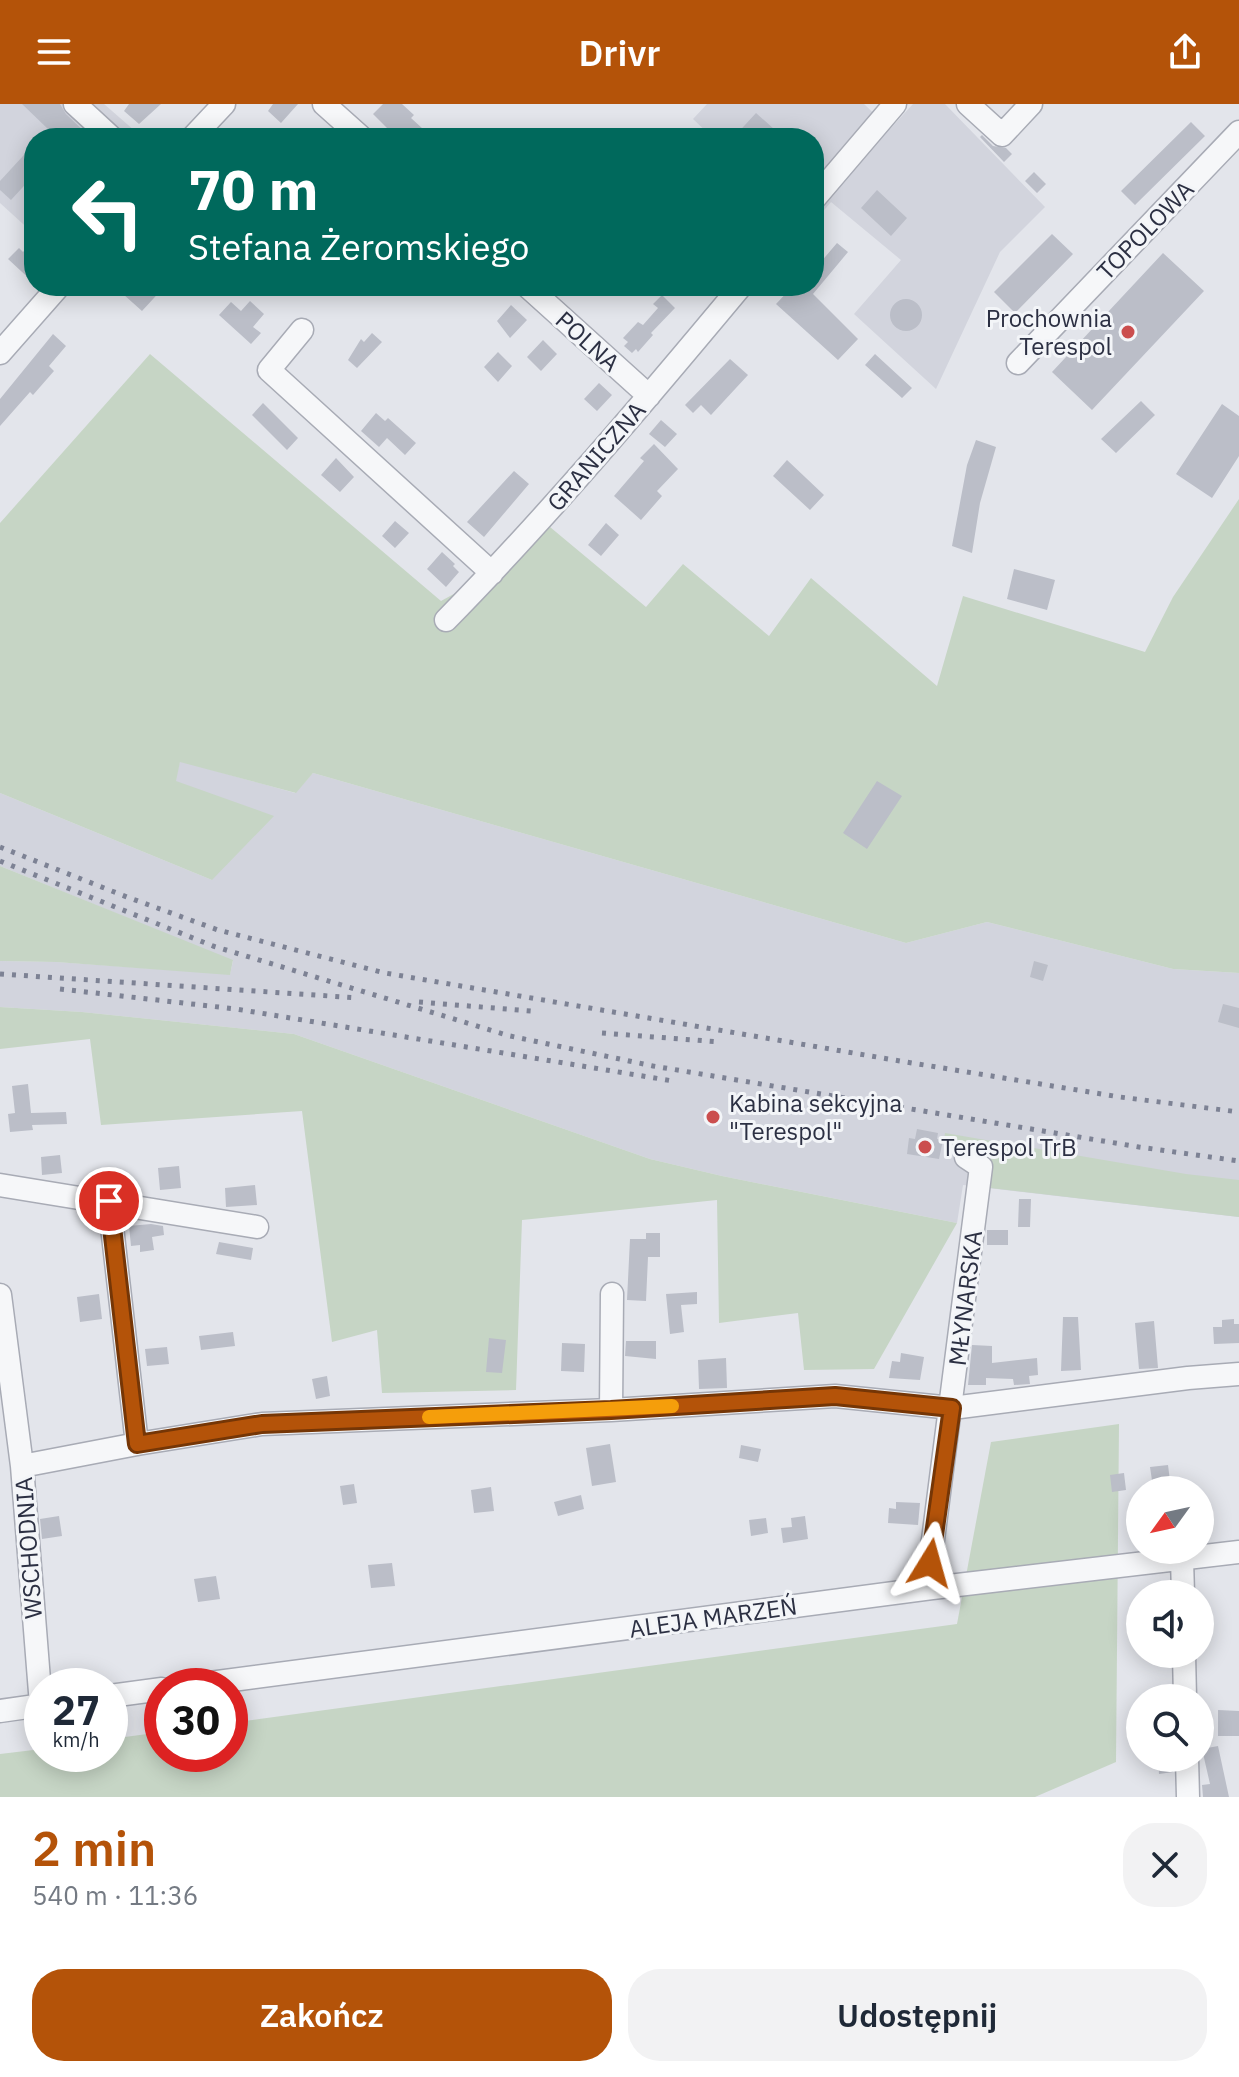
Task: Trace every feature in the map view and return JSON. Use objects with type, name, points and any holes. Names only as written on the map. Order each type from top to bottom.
[{"type":"street","points":[[75,104],[101,128]]},
{"type":"street","points":[[201,128],[224,104]]},
{"type":"street","points":[[324,104],[351,128]]},
{"type":"street","points":[[968,104],[1002,135],[1031,104]]},
{"type":"street","points":[[824,186],[885,107]]},
{"type":"street","name":"TOPOLOWA","points":[[1018,363],[1239,132]]},
{"type":"street","points":[[0,353],[50,296]]},
{"type":"street","name":"POLNA","points":[[538,296],[649,396]]},
{"type":"street","name":"GRANICZNA","points":[[446,620],[492,573],[649,396],[733,296]]},
{"type":"street","points":[[302,330],[269,370],[492,573]]},
{"type":"street","name":"MŁYNARSKA","points":[[932,1588],[930,1563],[981,1167],[966,1157]]},
{"type":"street","points":[[0,1185],[257,1227]]},
{"type":"street","points":[[109,1201],[137,1444]]},
{"type":"street","points":[[611,1410],[612,1294]]},
{"type":"street","name":"WSCHODNIA","points":[[0,1295],[22,1466],[39,1668]]},
{"type":"street","points":[[22,1466],[262,1424],[611,1410],[835,1396],[952,1408],[1239,1374]]},
{"type":"street","name":"ALEJA MARZEŃ","points":[[1214,1555],[1239,1552]]},
{"type":"street","name":"ALEJA MARZEŃ","points":[[248,1678],[932,1588],[1139,1564]]},
{"type":"street","points":[[0,1711],[24,1708]]},
{"type":"street","points":[[1187,1772],[1188,1797]]},
{"type":"shaded area","points":[[0,104],[104,104],[132,128],[24,128],[24,225],[0,203]]},
{"type":"shaded area","points":[[707,104],[864,104],[890,129],[913,104],[945,104],[1045,207],[1000,252],[936,389],[854,314],[901,260],[831,202],[824,210],[824,128],[702,128],[693,119]]},
{"type":"shaded area","points":[[180,761],[295,793],[313,773],[906,943],[987,922],[1173,969],[1239,973],[1239,1217],[963,1185],[957,1223],[650,1159],[294,1034],[82,1012],[0,1007],[0,961],[230,974],[233,961],[0,866],[0,793],[212,880],[175,781]]},
{"type":"green space","points":[[150,354],[441,601],[492,573],[550,527],[646,607],[683,564],[769,636],[811,578],[937,686],[963,596],[1145,652],[1173,597],[1239,499],[1239,973],[1173,969],[987,922],[906,943],[313,773],[296,793],[180,762],[176,781],[274,816],[212,880],[0,793],[0,523]]},
{"type":"green space","points":[[0,866],[233,960],[230,975],[56,962],[0,961]]},
{"type":"green space","points":[[0,1007],[82,1012],[294,1034],[650,1159],[957,1223],[874,1369],[804,1370],[798,1313],[719,1323],[717,1200],[522,1220],[516,1390],[382,1393],[377,1330],[332,1342],[302,1111],[101,1125],[90,1039],[0,1049]]},
{"type":"green space","points":[[945,1133],[1186,1174],[1239,1180],[1239,1217],[982,1187],[971,1156],[972,1144],[944,1140]]},
{"type":"green space","points":[[1119,1424],[1116,1762],[1035,1797],[0,1797],[0,1754],[24,1751],[24,1772],[128,1772],[128,1737],[144,1734],[144,1772],[248,1772],[248,1721],[957,1624],[991,1442]]},
{"type":"building","points":[[22,104],[60,104],[81,128],[47,128]]},
{"type":"building","points":[[129,104],[161,104],[139,124],[124,111]]},
{"type":"building","points":[[273,104],[298,104],[281,123],[268,111]]},
{"type":"building","points":[[383,104],[402,104],[422,128],[387,128],[373,114]]},
{"type":"building","points":[[756,113],[773,128],[742,128]]},
{"type":"building","points":[[1191,122],[1205,136],[1135,205],[1121,191]]},
{"type":"building","points":[[982,135],[993,146],[1006,148],[1012,154],[1004,162],[980,137]]},
{"type":"building","points":[[24,155],[24,186],[11,200],[0,190],[0,181]]},
{"type":"building","points":[[1034,172],[1046,184],[1037,193],[1025,181]]},
{"type":"building","points":[[877,190],[907,218],[891,236],[861,208]]},
{"type":"building","points":[[1052,234],[1073,254],[1015,313],[994,292]]},
{"type":"building","points":[[837,243],[848,252],[824,281],[824,258]]},
{"type":"building","points":[[19,248],[23,252],[24,274],[8,259]]},
{"type":"building","name":"Prochownia Terespol","points":[[1163,253],[1204,291],[1092,410],[1052,372]]},
{"type":"building","points":[[125,296],[156,296],[142,311]]},
{"type":"building","points":[[663,296],[675,308],[638,352],[636,349],[632,353],[624,346],[628,342],[623,338],[638,322],[643,325],[658,308],[653,304]]},
{"type":"building","points":[[784,296],[815,296],[858,339],[838,360],[776,304]]},
{"type":"building","points":[[906,299],[917,304],[922,315],[917,326],[906,331],[895,326],[890,315],[895,304]]},
{"type":"building","points":[[250,301],[264,314],[253,327],[261,333],[251,344],[219,315],[231,302],[241,311]]},
{"type":"building","points":[[511,305],[527,320],[510,338],[497,321]]},
{"type":"building","points":[[372,333],[382,342],[357,368],[348,360],[361,339],[364,342]]},
{"type":"building","points":[[53,334],[66,346],[49,366],[54,371],[33,395],[30,392],[0,426],[0,399]]},
{"type":"building","points":[[543,340],[557,354],[541,371],[527,357]]},
{"type":"building","points":[[498,352],[512,366],[498,382],[484,367]]},
{"type":"building","points":[[875,354],[912,388],[902,398],[865,365]]},
{"type":"building","points":[[730,359],[748,375],[711,415],[701,405],[693,413],[685,405]]},
{"type":"building","points":[[599,383],[612,395],[597,411],[584,399]]},
{"type":"building","points":[[1141,401],[1155,415],[1116,453],[1101,439]]},
{"type":"building","points":[[263,403],[298,438],[287,450],[252,415]]},
{"type":"building","points":[[1222,404],[1239,416],[1239,456],[1212,498],[1176,474]]},
{"type":"building","points":[[376,413],[385,421],[388,418],[416,443],[405,455],[387,438],[379,447],[361,431]]},
{"type":"building","points":[[661,420],[677,434],[665,447],[649,434]]},
{"type":"building","points":[[976,440],[996,447],[980,503],[972,553],[952,546],[967,465]]},
{"type":"building","points":[[654,444],[678,469],[657,491],[662,496],[641,520],[614,496],[644,461],[640,458]]},
{"type":"building","points":[[336,458],[354,477],[340,492],[321,475]]},
{"type":"building","points":[[787,460],[824,495],[810,510],[773,476]]},
{"type":"building","points":[[514,471],[529,484],[484,537],[467,522]]},
{"type":"building","points":[[395,521],[409,533],[395,548],[382,536]]},
{"type":"building","points":[[606,523],[619,535],[601,556],[588,545]]},
{"type":"building","points":[[442,552],[459,572],[446,587],[427,569]]},
{"type":"building","points":[[1014,569],[1055,580],[1047,610],[1007,599]]},
{"type":"building","points":[[877,781],[902,796],[867,849],[843,833]]},
{"type":"building","points":[[1034,961],[1048,965],[1043,981],[1030,977]]},
{"type":"building","points":[[1223,1004],[1239,1008],[1239,1028],[1218,1022]]},
{"type":"building","points":[[28,1084],[31,1113],[66,1112],[67,1124],[32,1125],[33,1130],[10,1132],[8,1114],[15,1113],[12,1086]]},
{"type":"building","name":"Terespol TrB","points":[[917,1129],[938,1133],[937,1139],[943,1140],[939,1159],[907,1154],[909,1138],[915,1139]]},
{"type":"building","points":[[60,1155],[62,1173],[42,1175],[41,1157]]},
{"type":"building","points":[[179,1166],[181,1188],[160,1190],[158,1168]]},
{"type":"building","points":[[255,1185],[257,1205],[226,1207],[225,1188]]},
{"type":"building","points":[[1019,1199],[1031,1199],[1030,1227],[1018,1227]]},
{"type":"building","points":[[129,1226],[163,1226],[164,1235],[152,1237],[154,1250],[140,1252],[140,1245],[131,1246]]},
{"type":"building","points":[[987,1230],[1008,1230],[1008,1245],[987,1245]]},
{"type":"building","points":[[646,1233],[660,1233],[660,1257],[648,1257],[646,1301],[627,1300],[630,1239],[646,1239]]},
{"type":"building","points":[[219,1242],[253,1248],[251,1260],[216,1254]]},
{"type":"building","points":[[697,1292],[697,1304],[681,1305],[684,1332],[670,1334],[666,1294]]},
{"type":"building","points":[[99,1294],[102,1319],[80,1322],[77,1297]]},
{"type":"building","points":[[1063,1317],[1078,1317],[1081,1370],[1061,1371]]},
{"type":"building","points":[[1234,1319],[1234,1324],[1239,1324],[1239,1343],[1214,1344],[1213,1327],[1222,1327],[1222,1320]]},
{"type":"building","points":[[1154,1321],[1158,1368],[1139,1369],[1135,1323]]},
{"type":"building","points":[[233,1332],[235,1346],[201,1350],[199,1336]]},
{"type":"building","points":[[489,1338],[506,1340],[502,1373],[486,1372]]},
{"type":"building","points":[[626,1341],[656,1341],[656,1359],[625,1356]]},
{"type":"building","points":[[562,1343],[585,1344],[584,1372],[561,1371]]},
{"type":"building","points":[[972,1345],[992,1346],[992,1363],[1037,1358],[1038,1375],[1029,1376],[1030,1384],[1014,1385],[1013,1379],[986,1378],[986,1385],[968,1385]]},
{"type":"building","points":[[167,1347],[169,1364],[147,1366],[145,1349]]},
{"type":"building","points":[[901,1353],[924,1357],[920,1380],[889,1378],[892,1361],[900,1362]]},
{"type":"building","points":[[726,1358],[727,1388],[699,1389],[698,1360]]},
{"type":"building","points":[[327,1376],[330,1396],[316,1399],[312,1379]]},
{"type":"building","points":[[610,1444],[616,1482],[592,1486],[586,1448]]},
{"type":"building","points":[[741,1445],[761,1449],[758,1462],[739,1458]]},
{"type":"building","points":[[1168,1465],[1169,1476],[1151,1476],[1150,1467]]},
{"type":"building","points":[[1124,1473],[1126,1490],[1112,1492],[1110,1475]]},
{"type":"building","points":[[354,1484],[357,1503],[343,1505],[340,1486]]},
{"type":"building","points":[[491,1487],[494,1511],[474,1513],[471,1490]]},
{"type":"building","points":[[581,1495],[584,1509],[558,1516],[554,1502]]},
{"type":"building","points":[[896,1502],[920,1503],[918,1525],[888,1523],[889,1508],[896,1509]]},
{"type":"building","points":[[59,1516],[62,1536],[42,1539],[40,1519]]},
{"type":"building","points":[[805,1516],[808,1539],[783,1543],[781,1528],[792,1527],[791,1518]]},
{"type":"building","points":[[766,1518],[768,1533],[751,1536],[749,1520]]},
{"type":"building","points":[[392,1563],[395,1586],[371,1588],[368,1565]]},
{"type":"building","points":[[216,1576],[220,1599],[198,1602],[194,1579]]},
{"type":"building","points":[[1218,1710],[1239,1711],[1239,1736],[1218,1736]]},
{"type":"building","points":[[1218,1746],[1229,1797],[1203,1797],[1202,1785],[1210,1784],[1207,1772],[1214,1772],[1214,1747]]},
{"type":"railway","points":[[0,847],[218,930],[385,973],[1120,1097],[1239,1112]]},
{"type":"railway","points":[[0,861],[213,946],[510,1036],[653,1066],[1239,1161]]},
{"type":"railway","points":[[0,974],[359,998]]},
{"type":"railway","points":[[60,989],[236,1009],[673,1081]]},
{"type":"railway","points":[[419,1002],[531,1011]]},
{"type":"railway","points":[[602,1033],[720,1042]]},
{"type":"slow traffic","points":[[429,1417],[672,1406]]},
{"type":"place","name":"Prochownia Terespol","points":[[1128,332]]},
{"type":"place","name":"Kabina sekcyjna \"Terespol\"","points":[[713,1117]]},
{"type":"place","name":"Terespol TrB","points":[[925,1147]]},
{"type":"route","points":[[109,1201],[137,1444],[262,1424],[611,1410],[835,1396],[952,1408],[930,1563]]}]
